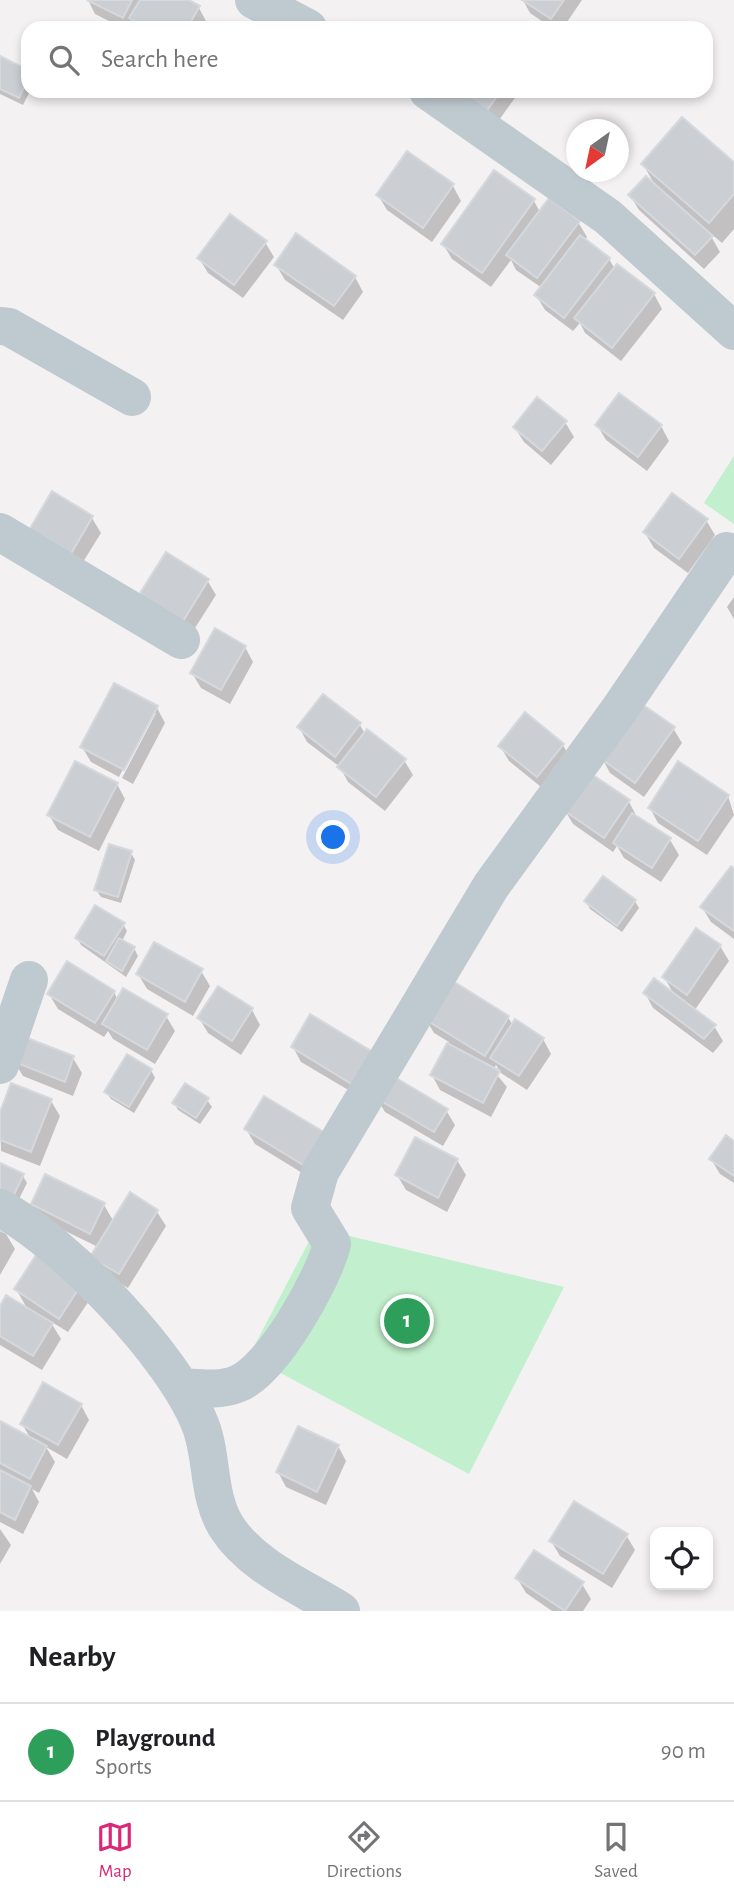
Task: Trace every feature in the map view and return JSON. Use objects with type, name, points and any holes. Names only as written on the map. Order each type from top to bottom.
[{"type":"street","points":[[254,0],[294,21]]},
{"type":"street","points":[[438,98],[608,217],[734,331]]},
{"type":"street","points":[[0,326],[9,327],[132,397]]},
{"type":"street","points":[[0,532],[181,640]]},
{"type":"street","points":[[183,1387],[219,1388],[236,1385],[259,1368],[279,1343],[322,1271],[332,1244],[310,1208],[320,1172],[491,886],[619,710],[727,551]]},
{"type":"street","points":[[0,1065],[29,980]]},
{"type":"street","points":[[0,1208],[30,1225],[57,1247],[122,1313],[183,1387],[202,1426],[211,1486],[226,1526],[252,1556],[341,1611]]},
{"type":"green space","points":[[734,456],[734,524],[704,503]]},
{"type":"green space","points":[[316,1228],[564,1287],[469,1474],[249,1356]]},
{"type":"building","points":[[87,0],[132,0],[123,18]]},
{"type":"building","points":[[140,0],[189,0],[200,6],[191,21],[134,21],[129,18]]},
{"type":"building","points":[[522,0],[564,0],[551,19]]},
{"type":"building","points":[[0,56],[21,66],[21,94],[19,98],[0,89]]},
{"type":"building","points":[[464,98],[496,98],[485,113]]},
{"type":"building","points":[[682,117],[734,162],[734,194],[709,223],[641,164]]},
{"type":"building","points":[[407,151],[454,184],[423,228],[376,195]]},
{"type":"building","points":[[494,170],[535,199],[482,273],[441,244]]},
{"type":"building","points":[[646,176],[713,236],[695,255],[628,195]]},
{"type":"building","points":[[549,198],[580,221],[537,278],[506,255]]},
{"type":"building","points":[[230,214],[267,241],[234,285],[197,258]]},
{"type":"building","points":[[296,233],[356,276],[334,306],[274,265]]},
{"type":"building","points":[[580,235],[610,258],[564,318],[534,295]]},
{"type":"building","points":[[617,264],[655,293],[612,348],[574,318]]},
{"type":"building","points":[[619,393],[662,425],[638,457],[595,425]]},
{"type":"building","points":[[537,397],[567,421],[542,451],[513,427]]},
{"type":"building","points":[[52,491],[93,516],[69,557],[28,532]]},
{"type":"building","points":[[672,493],[708,519],[679,559],[643,532]]},
{"type":"building","points":[[166,552],[209,579],[180,626],[137,598]]},
{"type":"building","points":[[215,628],[246,646],[221,690],[190,673]]},
{"type":"building","points":[[114,683],[158,706],[124,770],[80,747]]},
{"type":"building","points":[[323,694],[361,723],[335,757],[297,727]]},
{"type":"building","points":[[639,702],[675,727],[635,783],[600,758]]},
{"type":"building","points":[[525,712],[564,744],[537,777],[498,746]]},
{"type":"building","points":[[367,729],[406,759],[376,797],[337,767]]},
{"type":"building","points":[[75,761],[118,783],[90,837],[47,815]]},
{"type":"building","points":[[678,761],[729,795],[698,841],[648,808]]},
{"type":"building","points":[[587,771],[630,800],[604,838],[562,809]]},
{"type":"building","points":[[632,813],[671,838],[652,868],[613,843]]},
{"type":"building","points":[[109,844],[132,851],[118,897],[94,890]]},
{"type":"building","points":[[731,866],[734,868],[734,931],[700,907]]},
{"type":"building","points":[[603,876],[636,900],[617,926],[584,901]]},
{"type":"building","points":[[95,905],[125,923],[104,956],[75,938]]},
{"type":"building","points":[[696,928],[721,945],[687,995],[662,977]]},
{"type":"building","points":[[119,938],[135,947],[122,971],[106,961]]},
{"type":"building","points":[[154,942],[203,969],[185,1002],[136,974]]},
{"type":"building","points":[[67,961],[115,991],[95,1023],[47,994]]},
{"type":"building","points":[[448,978],[509,1016],[485,1056],[423,1018]]},
{"type":"building","points":[[654,978],[716,1025],[704,1039],[643,993]]},
{"type":"building","points":[[218,986],[253,1008],[232,1041],[197,1018]]},
{"type":"building","points":[[123,988],[168,1014],[147,1050],[102,1024]]},
{"type":"building","points":[[310,1014],[378,1055],[358,1088],[291,1047]]},
{"type":"building","points":[[515,1019],[544,1038],[519,1076],[490,1058]]},
{"type":"building","points":[[22,1036],[74,1056],[65,1082],[12,1061]]},
{"type":"building","points":[[447,1043],[500,1071],[483,1103],[430,1075]]},
{"type":"building","points":[[127,1054],[152,1069],[129,1107],[104,1092]]},
{"type":"building","points":[[388,1073],[448,1109],[434,1132],[374,1097]]},
{"type":"building","points":[[11,1083],[52,1099],[31,1152],[0,1140],[0,1112]]},
{"type":"building","points":[[185,1083],[209,1098],[196,1118],[172,1103]]},
{"type":"building","points":[[264,1096],[324,1132],[303,1165],[244,1129]]},
{"type":"building","points":[[726,1135],[734,1141],[734,1176],[709,1159]]},
{"type":"building","points":[[415,1137],[458,1159],[438,1198],[395,1175]]},
{"type":"building","points":[[0,1163],[24,1174],[11,1201],[0,1196]]},
{"type":"building","points":[[45,1174],[105,1203],[90,1234],[31,1204]]},
{"type":"building","points":[[130,1192],[158,1210],[119,1274],[90,1257]]},
{"type":"building","points":[[38,1252],[83,1282],[59,1319],[14,1289]]},
{"type":"building","points":[[6,1295],[53,1323],[33,1356],[0,1336],[0,1306]]},
{"type":"building","points":[[43,1382],[82,1404],[58,1445],[20,1424]]},
{"type":"building","points":[[0,1421],[47,1446],[30,1479],[0,1463]]},
{"type":"building","points":[[298,1426],[339,1445],[317,1492],[276,1472]]},
{"type":"building","points":[[0,1470],[31,1486],[15,1520],[0,1512]]},
{"type":"building","points":[[574,1501],[628,1534],[603,1574],[549,1541]]},
{"type":"building","points":[[534,1550],[584,1582],[565,1611],[515,1578]]},
{"type":"place","name":"Playground","points":[[407,1321]]}]
